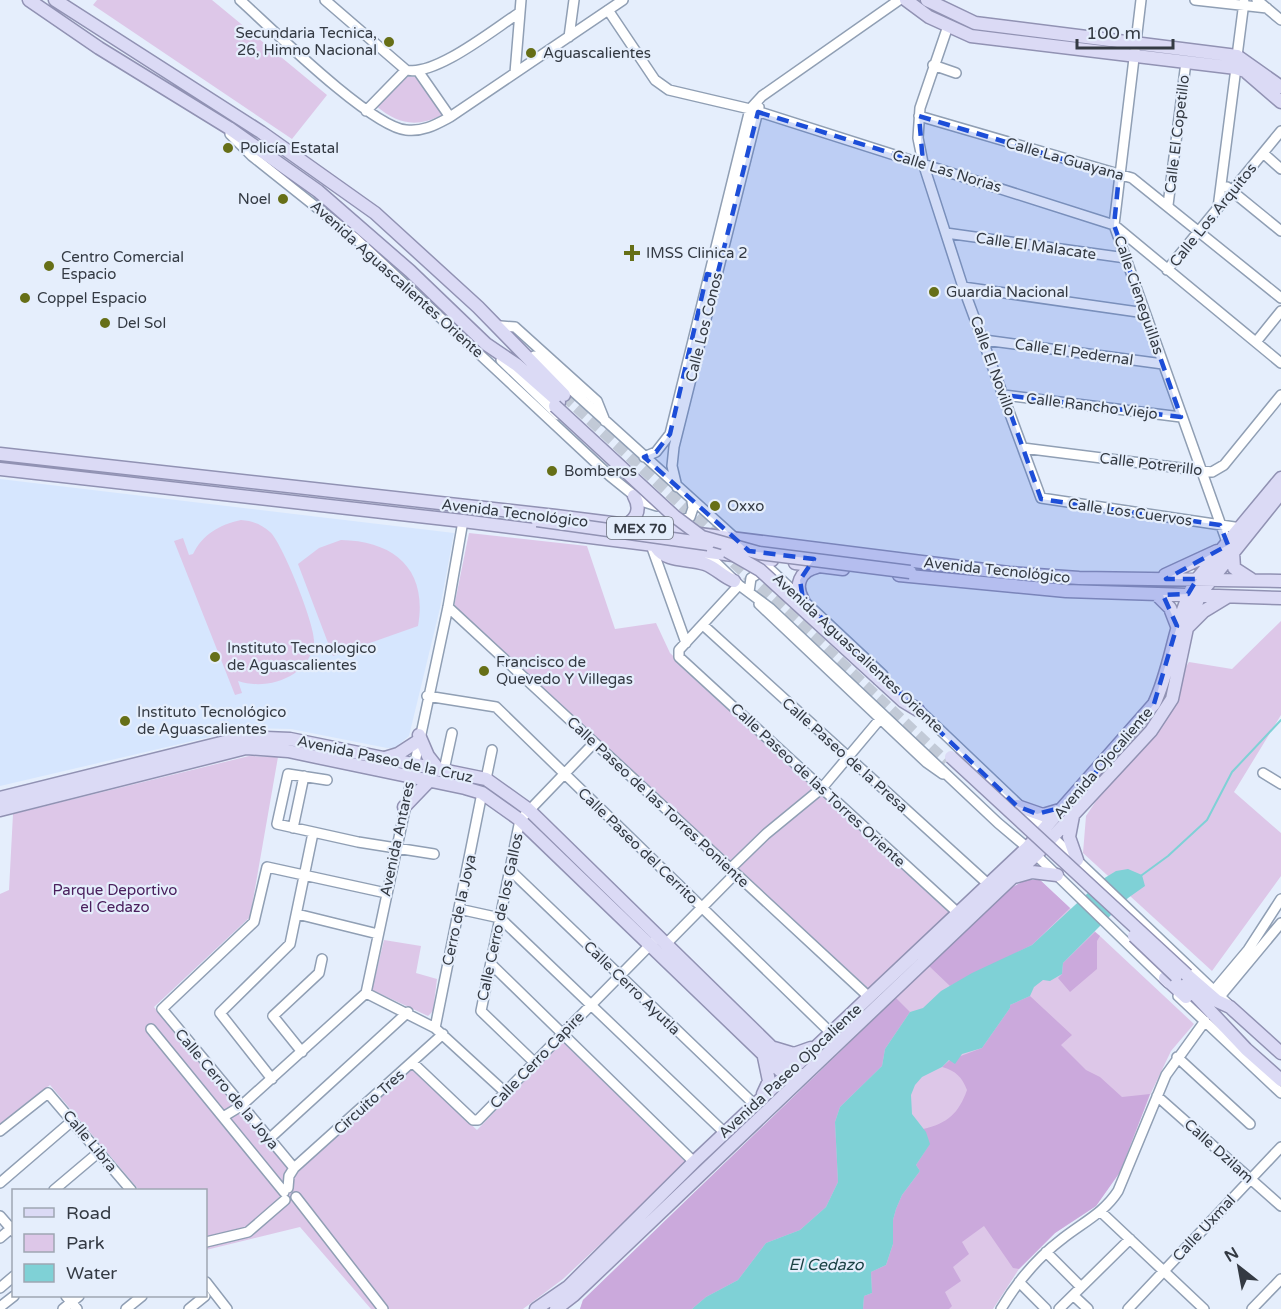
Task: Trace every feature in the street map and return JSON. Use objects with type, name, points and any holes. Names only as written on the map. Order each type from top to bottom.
[{"type":"main road","name":"Avenida Aguascalientes Oriente","points":[[29,0],[99,48],[218,121],[318,191],[410,271],[488,347],[517,365],[559,401]]},
{"type":"main road","name":"Avenida Aguascalientes Oriente","points":[[55,0],[261,132],[375,213],[478,308],[559,401]]},
{"type":"main road","points":[[906,0],[929,17],[971,36],[1135,49],[1186,62],[1237,62],[1281,102]]},
{"type":"main road","points":[[927,0],[975,23],[1135,49],[1237,62],[1281,87]]},
{"type":"main road","points":[[303,195],[318,191]]},
{"type":"main road","points":[[527,384],[559,401],[674,516],[702,537],[759,553],[940,579]]},
{"type":"main road","name":"Avenida Tecnológico","points":[[0,453],[1009,573],[1079,578],[1281,581]]},
{"type":"main road","name":"Avenida Tecnológico","points":[[0,469],[463,521],[818,567],[1066,591],[1281,598]]},
{"type":"main road","name":"Avenida Ojocaliente","points":[[1194,594],[1211,580],[1242,528],[1281,478]]},
{"type":"main road","name":"Avenida Ojocaliente","points":[[1047,834],[1072,808],[1154,704],[1163,685],[1197,579],[1281,493]]},
{"type":"main road","points":[[621,526],[629,524],[637,515],[638,503],[634,496]]},
{"type":"main road","points":[[482,509],[489,514],[694,541],[728,552],[760,570],[903,701],[918,710]]},
{"type":"main road","points":[[653,546],[670,558],[703,564],[736,583]]},
{"type":"main road","points":[[1151,579],[1175,573],[1229,548],[1234,568],[1255,580]]},
{"type":"main road","points":[[803,600],[799,589],[801,577],[810,568],[818,567]]},
{"type":"main road","points":[[1157,595],[1170,608],[1182,627],[1227,597]]},
{"type":"main road","name":"Avenida Paseo de la Cruz","points":[[0,798],[245,737],[290,739],[381,759],[412,771],[429,781],[482,793],[520,820],[657,942]]},
{"type":"main road","points":[[381,759],[398,754],[418,738],[428,756],[441,770]]},
{"type":"main road","name":"Avenida Paseo de la Cruz","points":[[0,810],[246,748],[288,751],[412,771],[441,770],[486,779],[528,809],[657,942],[794,1076]]},
{"type":"main road","name":"Avenida Aguascalientes Oriente","points":[[948,760],[1184,978],[1246,1049],[1281,1080]]},
{"type":"main road","points":[[404,807],[429,781]]},
{"type":"main road","points":[[1017,806],[1042,815],[1072,808],[1069,837],[1079,863]]},
{"type":"main road","name":"Avenida Paseo Ojocaliente","points":[[556,1309],[794,1076],[1008,881],[1047,834]]},
{"type":"main road","name":"Avenida Paseo Ojocaliente","points":[[536,1309],[568,1287],[756,1104],[794,1076],[818,1045],[988,884],[1032,851]]},
{"type":"main road","points":[[1008,881],[1027,873],[1061,878]]},
{"type":"main road","points":[[1166,978],[1246,1049]]},
{"type":"main road","name":"Avenida Aguascalientes Oriente","points":[[1184,978],[1215,995],[1281,1053]]},
{"type":"main road","points":[[756,1104],[769,1081],[766,1050],[794,1054],[818,1045]]},
{"type":"street","points":[[240,0],[366,111],[405,130],[425,130],[450,117],[623,0]]},
{"type":"street","points":[[325,0],[406,70],[435,66],[519,13]]},
{"type":"street","points":[[515,73],[521,0]]},
{"type":"street","points":[[569,37],[574,0]]},
{"type":"street","name":"Calle Los Conos","points":[[644,457],[656,452],[670,434],[754,110],[762,96],[899,0]]},
{"type":"street","name":"Calle Cieneguillas","points":[[1142,0],[1114,225],[1229,548]]},
{"type":"street","points":[[1194,0],[1244,3],[1267,8]]},
{"type":"street","points":[[1257,0],[1281,20]]},
{"type":"street","points":[[1218,209],[1244,3]]},
{"type":"street","name":"Calle Las Norias","points":[[608,10],[655,80],[669,90],[754,110],[1114,225],[1281,363]]},
{"type":"street","name":"Calle El Novillo","points":[[948,27],[933,65],[919,116],[918,138],[922,163],[963,287],[1041,498]]},
{"type":"street","name":"Calle El Copetillo","points":[[1168,205],[1186,62]]},
{"type":"street","points":[[933,65],[956,73]]},
{"type":"street","points":[[366,111],[406,70]]},
{"type":"street","points":[[418,70],[450,117]]},
{"type":"street","name":"Calle La Guayana","points":[[919,116],[1132,178],[1281,298]]},
{"type":"street","name":"Avenida Aguascalientes Oriente","points":[[218,121],[252,156],[342,226],[634,496],[645,503],[657,506]]},
{"type":"street","name":"Calle Los Arquitos","points":[[1167,270],[1281,131]]},
{"type":"street","points":[[1263,153],[1281,169]]},
{"type":"street","points":[[1221,182],[1281,231]]},
{"type":"street","name":"Calle El Malacate","points":[[946,233],[1126,258]]},
{"type":"street","name":"Calle Los Conos","points":[[677,489],[672,466],[674,447],[712,275]]},
{"type":"street","points":[[963,287],[1145,313]]},
{"type":"street","name":"Avenida Aguascalientes Oriente","points":[[478,308],[501,326],[515,327],[597,401],[605,421],[677,489],[803,600],[1017,806],[1127,908],[1215,995]]},
{"type":"street","points":[[1256,342],[1281,311]]},
{"type":"street","name":"Calle El Pedernal","points":[[984,340],[1163,364]]},
{"type":"street","name":"Avenida Aguascalientes Oriente","points":[[488,347],[495,367]]},
{"type":"street","name":"Avenida Aguascalientes Oriente","points":[[488,347],[736,583],[770,608],[953,778],[998,823],[1061,878],[1166,978],[1173,991],[1281,1093]]},
{"type":"street","name":"Calle Rancho Viejo","points":[[1004,395],[1181,417]]},
{"type":"street","name":"Calle Potrerillo","points":[[1023,448],[1212,472],[1224,465],[1281,395]]},
{"type":"street","name":"Calle Los Cuervos","points":[[1041,498],[1242,528]]},
{"type":"street","points":[[672,521],[681,522],[687,519],[693,511],[692,501]]},
{"type":"street","name":"Avenida Antares","points":[[366,993],[418,738],[448,608],[463,521]]},
{"type":"street","points":[[653,546],[686,643],[736,583]]},
{"type":"street","points":[[751,594],[748,585],[753,575],[762,570],[772,572]]},
{"type":"street","name":"Avenida Aguascalientes Oriente","points":[[751,594],[768,615],[932,767],[953,778]]},
{"type":"street","name":"Calle Paseo de las Torres Poniente","points":[[448,608],[869,997]]},
{"type":"street","name":"Calle Paseo de la Presa","points":[[703,625],[988,884]]},
{"type":"street","name":"Calle Paseo de las Torres Oriente","points":[[686,643],[679,650],[679,657],[958,914]]},
{"type":"street","name":"Calle Paseo del Cerrito","points":[[427,696],[496,707],[831,1033]]},
{"type":"street","name":"Calle Cerro Capire","points":[[413,1063],[475,1121],[506,1093],[619,976],[657,942],[702,908],[766,834],[822,788],[880,719]]},
{"type":"street","points":[[441,770],[452,733]]},
{"type":"street","points":[[520,820],[528,809],[594,743]]},
{"type":"street","points":[[486,779],[492,750]]},
{"type":"street","points":[[327,780],[290,773],[286,776],[277,824],[396,849],[434,854]]},
{"type":"street","points":[[1263,773],[1281,784]]},
{"type":"street","points":[[293,828],[304,776]]},
{"type":"street","name":"Cerro de la Joya","points":[[439,1031],[459,909],[482,793]]},
{"type":"street","points":[[998,823],[1020,828],[1026,823],[1027,815]]},
{"type":"street","name":"Calle Cerro de los Gallos","points":[[520,820],[481,1011],[535,1063]]},
{"type":"street","points":[[272,1079],[220,1013],[290,944],[313,833]]},
{"type":"street","points":[[1061,878],[1065,866],[1073,862],[1079,863]]},
{"type":"street","name":"Calle Cerro de la Joya","points":[[294,1168],[162,1010],[254,922],[267,867],[305,875]]},
{"type":"street","name":"Calle Cerro Ayutla","points":[[510,870],[756,1104]]},
{"type":"street","points":[[305,875],[387,893]]},
{"type":"street","points":[[1215,995],[1281,899]]},
{"type":"street","points":[[459,909],[500,918],[725,1133]]},
{"type":"street","points":[[297,914],[378,934]]},
{"type":"street","points":[[1266,923],[1278,934]]},
{"type":"street","points":[[1215,995],[1278,934],[1281,923]]},
{"type":"street","points":[[302,1052],[273,1016],[319,973],[321,959]]},
{"type":"street","points":[[490,964],[694,1162]]},
{"type":"street","points":[[223,1118],[241,1106],[272,1079],[366,993],[408,1012],[439,1031],[506,1093]]},
{"type":"street","points":[[269,1139],[408,1012]]},
{"type":"street","points":[[1001,1309],[1019,1282],[1046,1252],[1101,1212],[1118,1191],[1157,1096],[1178,1057],[1205,1021]]},
{"type":"street","points":[[151,1029],[286,1193]]},
{"type":"street","name":"Circuito Tres","points":[[294,1168],[413,1063],[439,1031]]},
{"type":"street","points":[[1178,1057],[1250,1124]]},
{"type":"street","name":"Calle Libra","points":[[0,1131],[48,1093],[128,1187]]},
{"type":"street","name":"Calle Dzilam","points":[[1157,1096],[1281,1206]]},
{"type":"street","points":[[0,1184],[72,1121]]},
{"type":"street","name":"Calle Uxmal","points":[[1129,1309],[1280,1150]]},
{"type":"street","points":[[56,1189],[99,1152]]},
{"type":"street","points":[[286,1193],[289,1176],[294,1168]]},
{"type":"street","points":[[207,1242],[248,1232],[286,1193],[294,1189],[296,1197],[383,1309]]},
{"type":"street","points":[[1101,1212],[1163,1271],[1192,1305],[1204,1309]]},
{"type":"street","points":[[0,1216],[12,1228]]},
{"type":"street","points":[[1059,1309],[1130,1239]]},
{"type":"street","points":[[1046,1252],[1082,1287]]},
{"type":"street","points":[[0,1288],[12,1278]]},
{"type":"street","points":[[1252,1309],[1281,1278]]},
{"type":"street","points":[[1019,1282],[1046,1309]]},
{"type":"street","points":[[207,1291],[227,1309]]},
{"type":"street","points":[[1073,1295],[1088,1309]]},
{"type":"street","points":[[0,1307],[13,1297]]},
{"type":"street","points":[[126,1309],[141,1297]]},
{"type":"street","points":[[189,1309],[201,1297]]},
{"type":"street","points":[[63,1309],[73,1301]]},
{"type":"highlighted area","points":[[758,112],[923,163],[919,116],[1119,176],[1114,225],[1181,417],[1004,395],[1041,499],[1220,525],[1228,545],[1166,579],[1197,579],[1188,594],[1163,595],[1177,626],[1154,704],[1067,806],[1037,814],[1017,806],[803,600],[800,580],[814,559],[749,551],[644,457],[656,452],[670,434],[707,274],[717,276]]},
{"type":"shaded area","name":"Instituto Tecnologico de Aguascalientes","points":[[0,479],[454,533],[440,608],[409,736],[395,748],[387,748],[291,729],[248,728],[0,786]]},
{"type":"shaded area","points":[[1026,880],[1040,880],[1070,908],[1032,945],[950,986],[929,966],[1009,889]]},
{"type":"shaded area","points":[[1095,932],[1100,936],[1097,941],[1097,969],[1070,992],[1058,978],[1062,974],[1063,963]]},
{"type":"shaded area","points":[[1030,996],[1072,1035],[1061,1045],[1086,1070],[1100,1077],[1122,1097],[1150,1094],[1120,1172],[1096,1206],[1055,1233],[1019,1269],[1013,1268],[984,1226],[962,1242],[969,1254],[953,1267],[961,1281],[945,1292],[952,1306],[949,1309],[863,1309],[864,1296],[872,1293],[871,1272],[886,1265],[893,1244],[893,1220],[896,1209],[902,1195],[920,1171],[916,1165],[929,1145],[923,1129],[939,1124],[951,1116],[960,1105],[967,1090],[958,1075],[942,1067],[950,1060],[982,1048],[1010,1005]]},
{"type":"shaded area","points":[[896,998],[910,1012],[885,1049],[882,1066],[840,1107],[835,1122],[838,1182],[826,1207],[800,1230],[766,1243],[738,1280],[706,1297],[692,1309],[580,1309],[583,1300]]},
{"type":"green space","points":[[97,0],[212,0],[327,95],[292,139],[93,5]]},
{"type":"green space","points":[[407,77],[418,77],[442,115],[415,123],[392,117],[376,106]]},
{"type":"green space","points":[[241,520],[260,525],[275,539],[290,567],[304,603],[314,642],[305,664],[296,672],[274,682],[262,684],[238,681],[242,693],[235,695],[174,541],[183,538],[189,555],[193,554],[212,531]]},
{"type":"green space","points":[[469,533],[587,546],[615,629],[656,623],[670,653],[950,913],[869,989],[454,607]]},
{"type":"green space","points":[[341,540],[377,546],[404,562],[418,589],[420,606],[418,626],[333,656],[298,564],[319,548]]},
{"type":"green space","points":[[1281,621],[1281,715],[1234,792],[1281,833],[1281,876],[1212,971],[1083,853],[1086,816],[1189,662],[1232,669]]},
{"type":"green space","name":"Parque Deportivo el Cedazo","points":[[249,756],[278,757],[250,917],[154,1007],[294,1175],[411,1069],[477,1130],[563,1041],[687,1163],[563,1279],[523,1309],[371,1309],[300,1227],[207,1250],[207,1189],[138,1189],[50,1085],[0,1125],[0,894],[9,890],[13,814]]},
{"type":"green space","points":[[1026,880],[1040,880],[1194,1024],[1171,1051],[1150,1095],[1120,1172],[1096,1206],[1055,1233],[1019,1269],[993,1309],[580,1309],[583,1300],[1009,889]]},
{"type":"green space","points":[[384,940],[421,946],[416,973],[437,979],[433,1011],[428,1016],[372,990]]},
{"type":"water","name":"El Cedazo","points":[[1128,869],[1142,875],[1145,886],[1128,898],[1063,963],[1062,974],[1050,981],[1043,980],[1034,987],[1030,996],[1010,1005],[982,1048],[962,1054],[955,1064],[949,1060],[942,1067],[922,1077],[915,1085],[911,1095],[912,1114],[926,1132],[930,1144],[916,1165],[920,1171],[902,1195],[896,1209],[893,1220],[893,1244],[886,1265],[871,1272],[872,1293],[864,1296],[863,1309],[692,1309],[706,1297],[738,1280],[766,1243],[800,1230],[826,1207],[838,1182],[835,1122],[840,1107],[882,1066],[885,1049],[910,1012],[923,1008],[941,991],[972,973],[1032,945],[1103,879],[1116,871]]},
{"type":"waterway","points":[[1142,875],[1168,856],[1207,820],[1232,772],[1281,720]]},
{"type":"tunnel","points":[[564,395],[720,540]]},
{"type":"tunnel","points":[[721,550],[946,762]]},
{"type":"place","name":"Secundaria Tecnica, 26, Himno Nacional","points":[[389,42]]},
{"type":"place","name":"Aguascalientes","points":[[531,53]]},
{"type":"place","name":"Policía Estatal","points":[[228,148]]},
{"type":"place","name":"Noel","points":[[283,199]]},
{"type":"place","name":"IMSS Clinica 2","points":[[632,253]]},
{"type":"place","name":"Centro Comercial Espacio","points":[[49,266]]},
{"type":"place","name":"Guardia Nacional","points":[[934,292]]},
{"type":"place","name":"Coppel Espacio","points":[[25,298]]},
{"type":"place","name":"Del Sol","points":[[105,323]]},
{"type":"place","name":"Bomberos","points":[[552,471]]},
{"type":"place","name":"Oxxo","points":[[715,506]]},
{"type":"place","name":"Instituto Tecnologico de Aguascalientes","points":[[215,657]]},
{"type":"place","name":"Francisco de Quevedo Y Villegas","points":[[484,671]]},
{"type":"place","name":"Instituto Tecnológico de Aguascalientes","points":[[125,721]]}]
